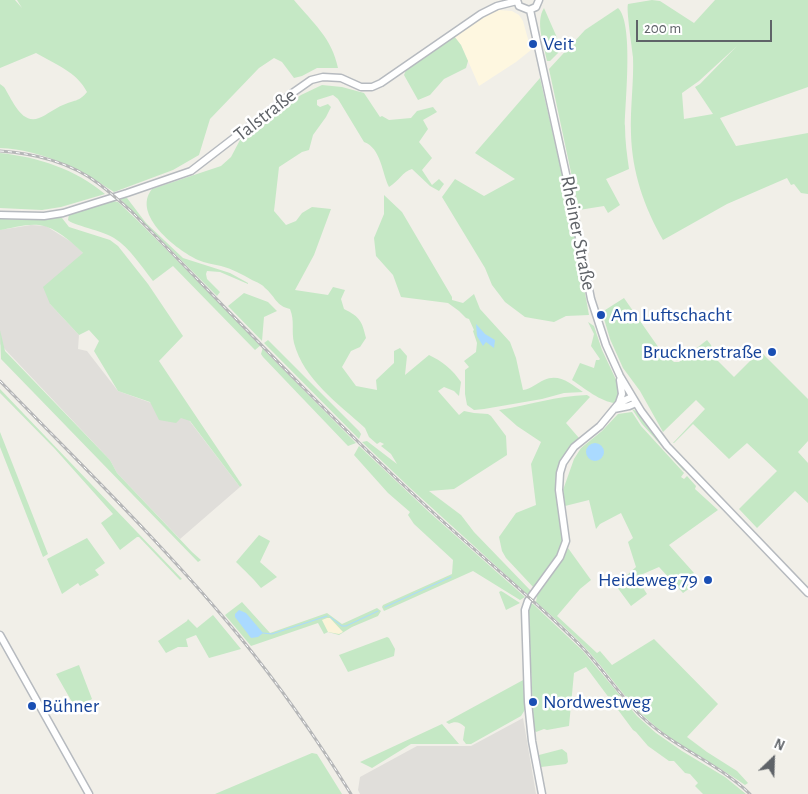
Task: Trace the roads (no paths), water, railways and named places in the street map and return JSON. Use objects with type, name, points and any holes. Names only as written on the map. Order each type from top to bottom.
[{"type":"main road","points":[[517,0],[522,9],[530,10],[536,7],[539,0]]},
{"type":"main road","name":"Talstraße","points":[[0,215],[44,216],[63,212],[191,171],[312,80],[322,77],[340,78],[361,87],[372,87],[381,83],[481,14],[497,6],[517,0]]},
{"type":"main road","name":"Rheiner Straße","points":[[530,10],[591,299],[606,345],[620,376],[659,436],[683,464],[808,593]]},
{"type":"main road","points":[[542,794],[532,741],[528,702],[525,610],[528,601],[560,557],[566,541],[559,490],[560,473],[563,463],[574,447],[600,426],[619,403],[622,394],[620,376]]},
{"type":"main road","points":[[619,403],[634,400]]},
{"type":"main road","points":[[614,410],[622,408],[634,400]]},
{"type":"main road","points":[[0,635],[89,794]]},
{"type":"water","points":[[476,324],[485,334],[495,340],[494,348],[486,342],[483,346],[477,336]]},
{"type":"water","points":[[595,443],[601,446],[604,452],[601,458],[595,461],[589,458],[586,452],[589,446]]},
{"type":"water","points":[[239,610],[246,613],[263,633],[258,637],[251,638],[235,617]]},
{"type":"waterway","points":[[385,607],[451,577]]},
{"type":"waterway","points":[[330,617],[342,626],[346,626],[378,611]]},
{"type":"waterway","points":[[263,633],[272,634],[327,616]]},
{"type":"railway","points":[[0,151],[26,154],[65,165],[99,184],[116,198],[377,460],[578,643],[642,717],[668,738],[724,773],[750,794]]},
{"type":"railway","points":[[0,381],[122,506],[211,603],[283,693],[351,794]]},
{"type":"place","name":"Veit","points":[[533,44]]},
{"type":"place","name":"Am Luftschacht","points":[[601,315]]},
{"type":"place","name":"Brucknerstraße","points":[[772,352]]},
{"type":"place","name":"Heideweg 79","points":[[708,580]]},
{"type":"place","name":"Nordwestweg","points":[[533,702]]},
{"type":"place","name":"Bühner","points":[[32,706]]}]
